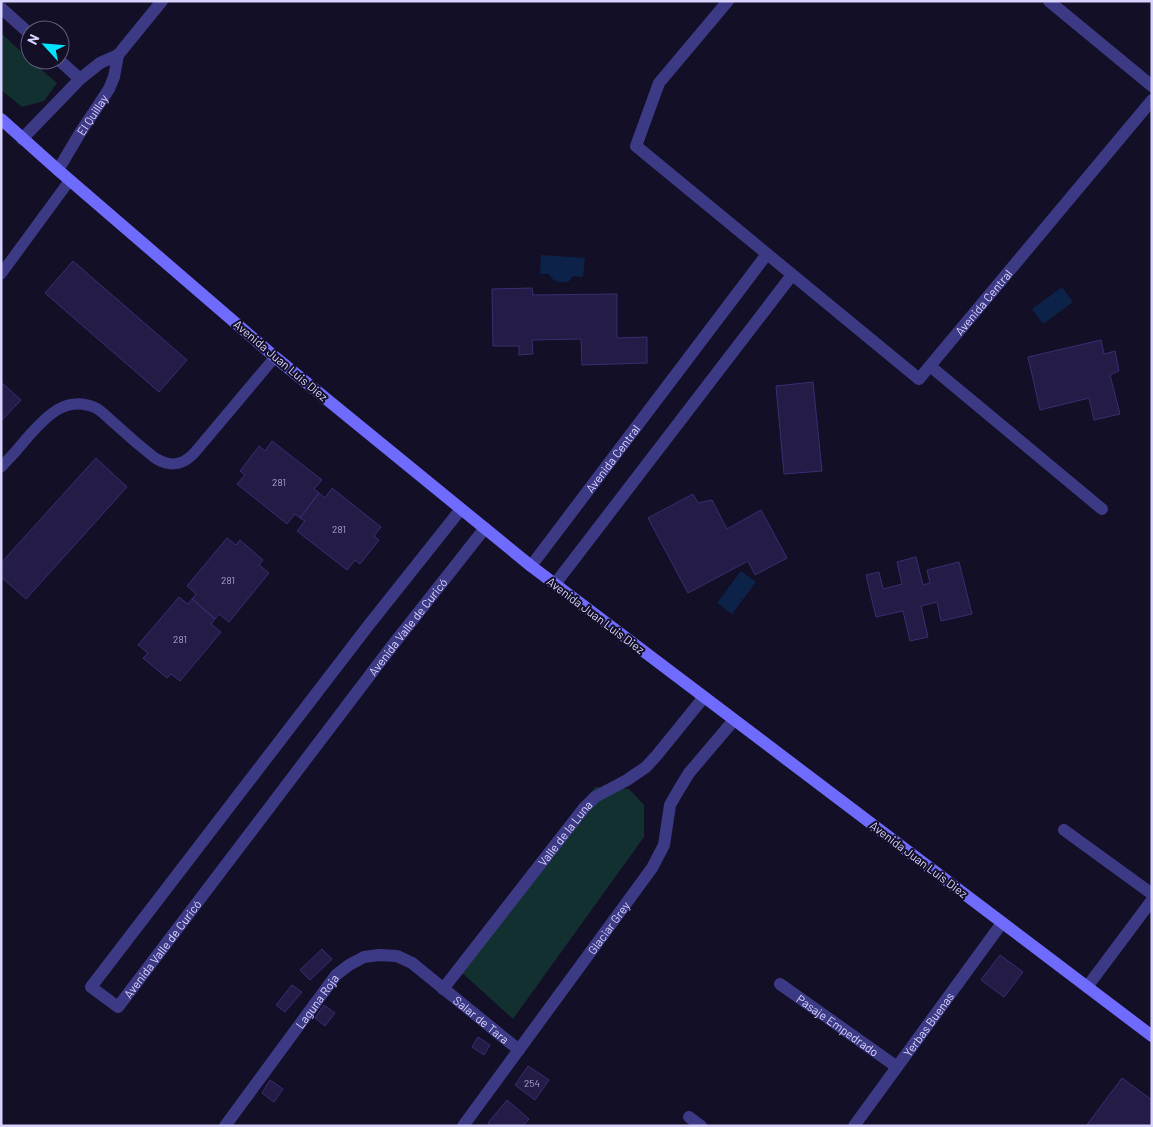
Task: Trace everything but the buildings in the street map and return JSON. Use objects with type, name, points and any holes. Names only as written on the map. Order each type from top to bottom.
[{"type":"main road","name":"Avenida Juan Luis Diez","points":[[1,119],[275,357],[531,566],[1152,1036]]},
{"type":"street","name":"El Quillay","points":[[22,139],[80,79],[100,63],[118,55],[162,1]]},
{"type":"street","name":"Avenida Central","points":[[728,1],[659,83],[636,146],[919,379],[1152,100]]},
{"type":"street","points":[[1048,1],[1152,86]]},
{"type":"street","points":[[1,8],[20,25]]},
{"type":"street","name":"El Quillay","points":[[58,170],[109,89],[114,77],[118,55]]},
{"type":"street","points":[[70,70],[80,79]]},
{"type":"street","name":"Avenida Central","points":[[531,566],[767,254]]},
{"type":"street","points":[[555,584],[792,275]]},
{"type":"street","points":[[930,366],[1102,508]]},
{"type":"street","name":"Avenida Valle de Curicó","points":[[461,509],[368,626],[91,987],[118,1007],[392,646],[485,528]]},
{"type":"street","name":"Valle de la Luna","points":[[443,989],[584,808],[594,797],[627,780],[646,767],[704,697]]},
{"type":"street","name":"Glaciar Grey","points":[[463,1126],[652,868],[664,845],[670,805],[689,774],[734,720]]},
{"type":"street","points":[[1064,830],[1152,894]]},
{"type":"street","points":[[1087,987],[1152,900]]},
{"type":"street","name":"Yerbas Buenas","points":[[854,1126],[1002,923]]},
{"type":"street","name":"Laguna Roja","points":[[225,1126],[336,975],[349,965],[364,957],[379,955],[397,956],[412,964],[443,989]]},
{"type":"street","name":"Pasaje Empedrado","points":[[780,984],[897,1067]]},
{"type":"street","name":"Salar de Tara","points":[[443,989],[520,1050]]},
{"type":"street","points":[[689,1117],[701,1126]]},
{"type":"lane","points":[[1,274],[70,180]]},
{"type":"lane","points":[[1,467],[44,419],[63,407],[75,404],[96,408],[105,414],[112,422],[161,462],[175,464],[183,462],[190,458],[275,357]]},
{"type":"green space","points":[[1,33],[20,51],[20,70],[42,70],[57,83],[44,101],[22,107],[1,90]]},
{"type":"green space","points":[[595,787],[629,789],[644,805],[644,837],[513,1019],[460,971]]},
{"type":"water","points":[[541,255],[585,258],[583,277],[573,276],[568,282],[562,282],[554,280],[549,274],[540,274]]},
{"type":"water","points":[[1062,287],[1073,302],[1043,324],[1032,309]]},
{"type":"water","points":[[741,571],[756,582],[732,614],[717,603]]}]
